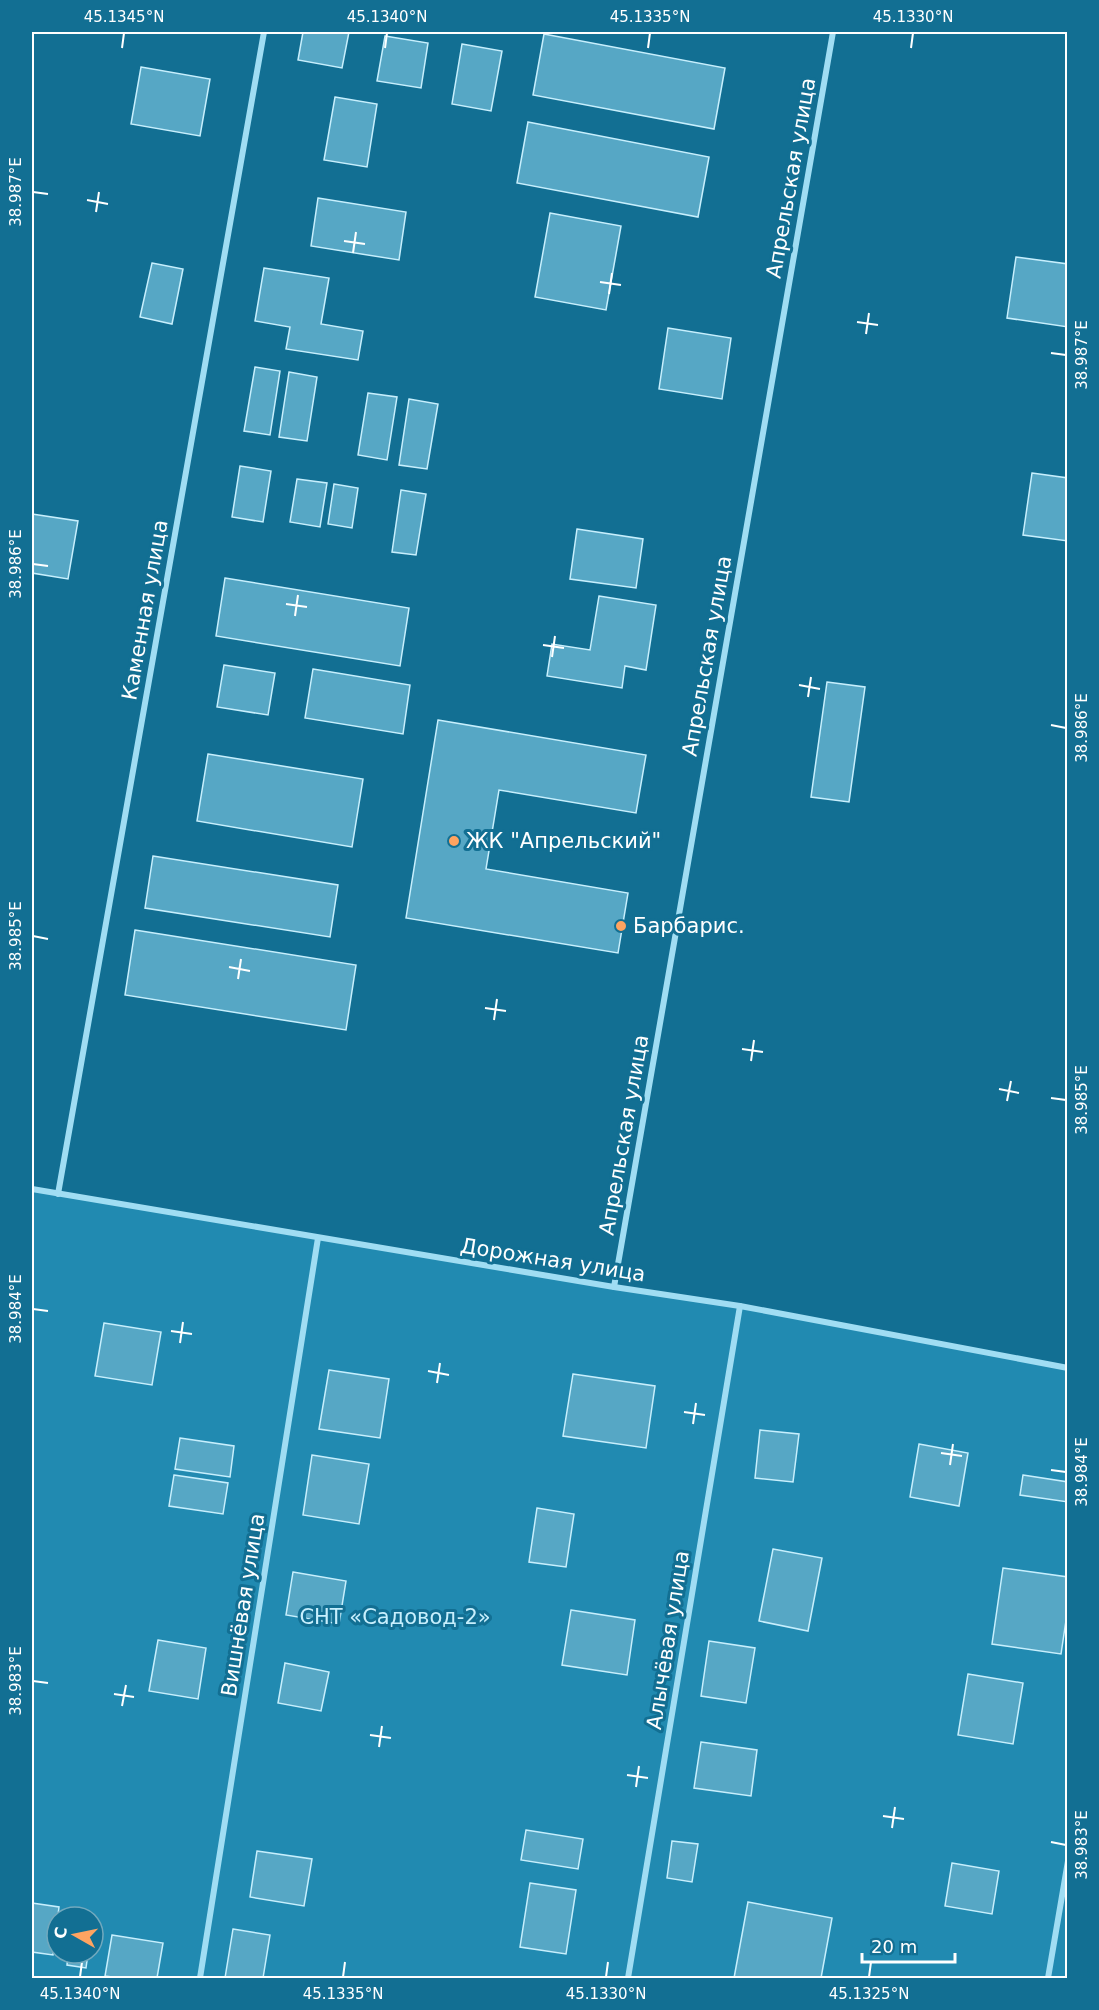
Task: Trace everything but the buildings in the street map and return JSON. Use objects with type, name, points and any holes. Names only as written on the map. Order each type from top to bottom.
[{"type":"street","name":"Каменная улица","points":[[58,1194],[264,32]]},
{"type":"street","name":"Апрельская улица","points":[[614,1287],[833,32]]},
{"type":"street","name":"Дорожная улица","points":[[32,1189],[740,1306],[1068,1368]]},
{"type":"street","name":"Вишнёвая улица","points":[[200,1978],[318,1238]]},
{"type":"street","name":"Алычёвая улица","points":[[628,1978],[740,1306]]},
{"type":"street","points":[[1048,1978],[1068,1861]]},
{"type":"green space","name":"СНТ «Садовод-2»","points":[[32,1189],[740,1306],[1067,1368],[1067,1978],[32,1978]]},
{"type":"place","name":"ЖК \"Апрельский\"","points":[[454,841]]},
{"type":"place","name":"Барбарис.","points":[[621,926]]}]
